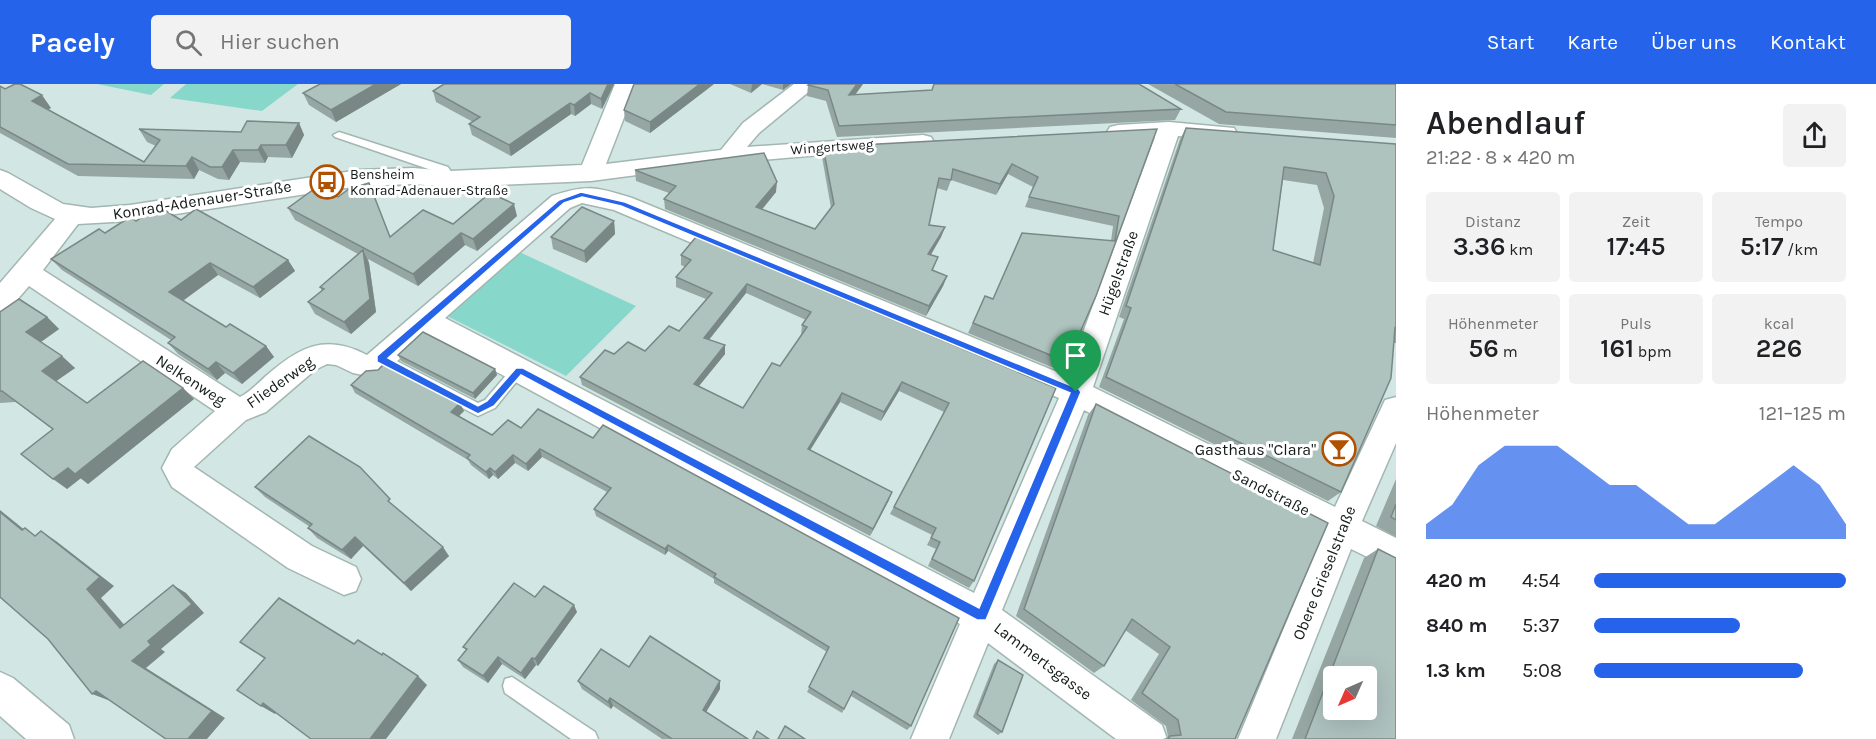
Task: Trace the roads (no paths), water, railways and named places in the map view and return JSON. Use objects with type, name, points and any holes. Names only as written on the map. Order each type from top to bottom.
[{"type":"street","points":[[381,359],[561,201],[586,184],[626,84]]},
{"type":"street","points":[[728,156],[751,128],[807,84]]},
{"type":"street","points":[[1099,133],[1172,120],[1216,133],[1250,135]]},
{"type":"street","name":"Hügelstraße","points":[[930,739],[1076,392],[1172,120]]},
{"type":"street","name":"Wingertsweg","points":[[413,176],[586,184],[728,156],[947,140]]},
{"type":"street","name":"Konrad-Adenauer-Straße","points":[[0,178],[56,211],[72,214],[130,213],[327,182],[413,176]]},
{"type":"street","name":"Sandstraße","points":[[586,184],[623,204],[1076,392],[1396,555]]},
{"type":"street","points":[[0,301],[27,272],[72,214]]},
{"type":"street","name":"Nelkenweg","points":[[27,272],[237,410],[183,458],[178,468],[183,477],[300,557],[344,579]]},
{"type":"street","name":"Lammertsgasse","points":[[424,320],[981,616],[1148,739]]},
{"type":"street","name":"Fliederweg","points":[[237,410],[255,403],[304,362],[316,356],[338,354],[362,366],[370,366],[381,359]]},
{"type":"street","name":"Obere Grieselstraße","points":[[1257,739],[1342,528],[1396,409]]},
{"type":"street","points":[[0,691],[55,739]]},
{"type":"lane","points":[[339,135],[444,170],[450,179]]},
{"type":"lane","points":[[381,359],[478,410],[490,404],[519,370]]},
{"type":"lane","points":[[512,686],[588,739]]},
{"type":"place","name":"Bensheim Konrad-Adenauer-Straße","points":[[327,182]]},
{"type":"place","name":"Gasthaus \"Clara\"","points":[[1339,449]]}]
